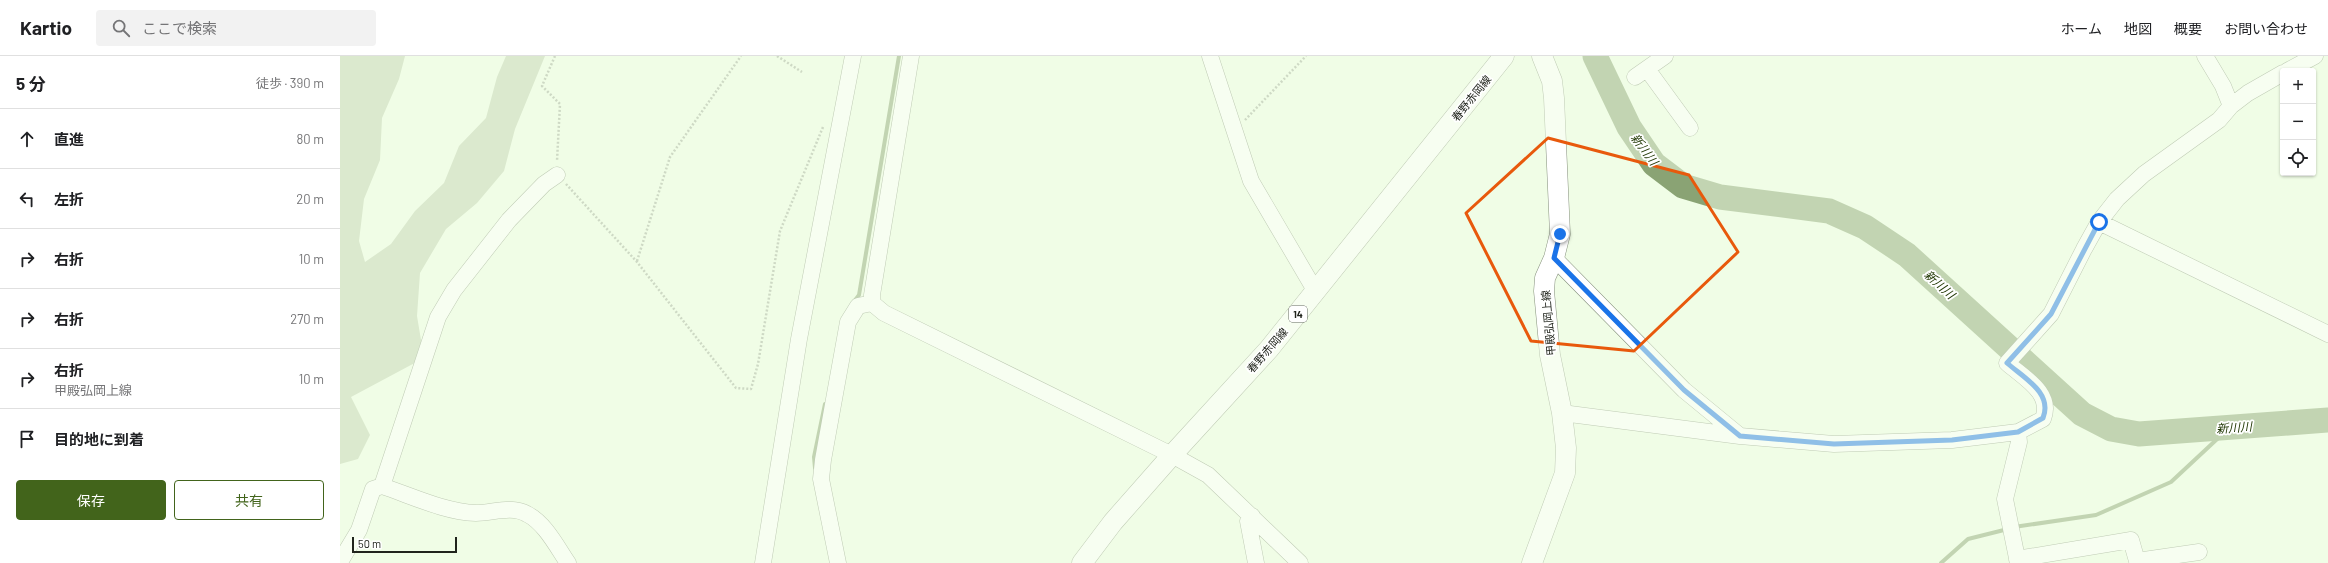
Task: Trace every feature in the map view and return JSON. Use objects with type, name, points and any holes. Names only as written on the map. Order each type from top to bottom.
[{"type":"main road","name":"春野赤岡線","points":[[1082,563],[1113,522],[1264,355],[1504,56]]},
{"type":"main road","name":"甲殿弘岡上線","points":[[1532,563],[1565,473],[1566,448],[1562,413],[1550,355],[1544,291],[1545,278],[1554,258],[1560,234],[1554,98],[1552,81],[1542,56]]},
{"type":"street","points":[[763,562],[799,339],[853,56]]},
{"type":"street","points":[[872,303],[872,295],[911,56]]},
{"type":"street","points":[[1210,56],[1252,181],[1265,207],[1316,292]]},
{"type":"street","points":[[1665,56],[1641,73],[1690,128]]},
{"type":"street","points":[[2205,56],[2223,86],[2231,106]]},
{"type":"street","points":[[2293,68],[2315,56]]},
{"type":"street","points":[[1562,413],[1740,436],[1834,444],[1952,440],[2018,432],[2043,418],[2046,402],[2043,394],[2007,363],[2051,314],[2099,222],[2117,199],[2144,174],[2219,120],[2231,106],[2248,92],[2280,75]]},
{"type":"street","points":[[382,486],[438,317],[454,290],[509,220],[544,184],[557,174]]},
{"type":"street","points":[[2099,222],[2328,334]]},
{"type":"street","points":[[1554,258],[1684,390],[1740,436]]},
{"type":"street","points":[[872,303],[884,313],[1172,455],[1208,475],[1300,563]]},
{"type":"street","points":[[838,563],[821,479],[823,460],[848,322],[858,306],[872,303]]},
{"type":"street","points":[[2018,432],[2019,442],[2005,499],[2017,555],[2131,540],[2137,561],[2200,552]]},
{"type":"street","points":[[340,562],[359,530],[373,489],[382,486],[445,507],[476,513],[513,509],[527,514],[540,525],[568,563]]},
{"type":"street","points":[[1252,516],[1248,521],[1256,563]]},
{"type":"path","points":[[555,56],[542,86],[560,104],[557,174],[637,262],[736,388],[751,390],[758,364],[780,231],[824,125]]},
{"type":"path","points":[[637,262],[670,157],[741,56]]},
{"type":"path","points":[[777,56],[802,72]]},
{"type":"path","points":[[1236,131],[1306,56]]},
{"type":"highlighted area","points":[[1548,138],[1689,175],[1738,252],[1634,351],[1531,341],[1466,213]]},
{"type":"green space","points":[[340,56],[405,56],[399,79],[382,118],[380,160],[364,199],[359,241],[365,262],[391,244],[415,211],[444,183],[459,146],[486,118],[497,77],[506,56],[545,56],[515,129],[504,171],[477,203],[446,229],[420,273],[417,316],[424,358],[351,397],[370,435],[358,459],[340,464]]},
{"type":"waterway","points":[[853,303],[859,295],[899,56]]},
{"type":"waterway","name":"新川川","points":[[1595,56],[1629,127],[1654,164],[1683,186],[1720,197],[1829,211],[1865,227],[1907,255],[2082,414],[2111,429],[2139,434],[2328,420]]},
{"type":"waterway","points":[[815,468],[814,457],[825,404]]},
{"type":"waterway","points":[[2014,527],[2096,515],[2171,482],[2229,428]]},
{"type":"waterway","points":[[1941,563],[1968,539],[2008,529]]},
{"type":"route","points":[[1560,234],[1554,258],[1684,390],[1740,436],[1834,444],[1952,440],[2018,432],[2043,418],[2046,412],[2046,402],[2043,394],[2007,363],[2051,314],[2099,222]]}]
